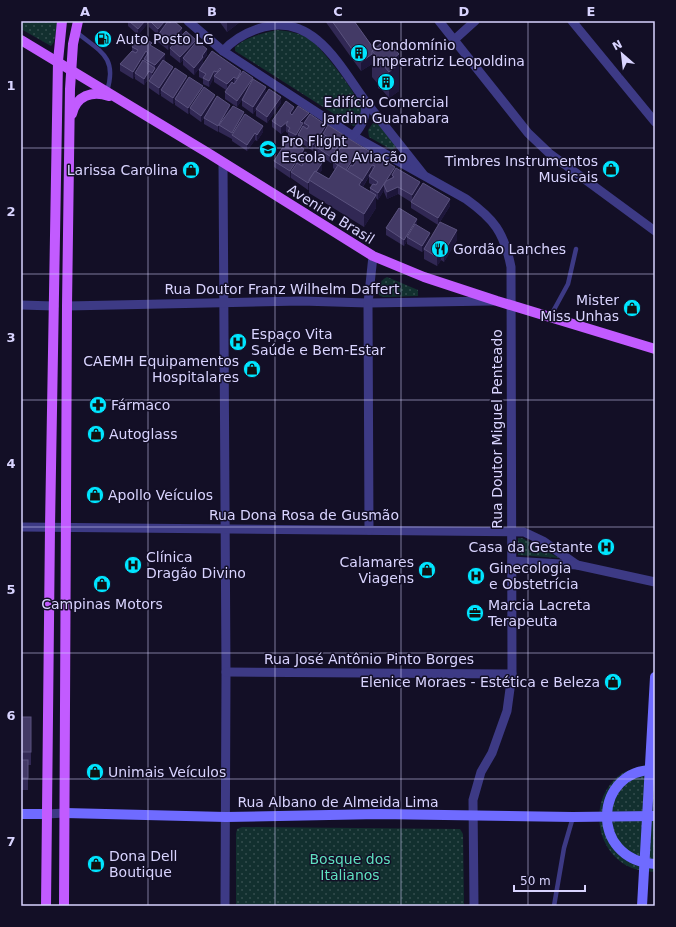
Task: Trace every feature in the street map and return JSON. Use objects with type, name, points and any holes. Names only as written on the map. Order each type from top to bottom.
[{"type":"main road","points":[[46,906],[50,527],[58,61],[62,21]]},
{"type":"main road","points":[[64,906],[67,306],[71,70],[75,31],[78,21]]},
{"type":"main road","name":"Avenida Brasil","points":[[21,40],[120,99],[372,256],[424,277],[497,301],[655,349]]},
{"type":"main road","points":[[70,121],[74,106],[81,98],[94,93],[103,93],[120,99]]},
{"type":"street","name":"Rua Doutor Miguel Penteado","points":[[188,21],[223,51],[353,136],[466,199],[481,210],[492,221],[500,232],[507,246],[511,267],[512,674],[507,711],[492,753],[476,784],[473,800],[474,906]]},
{"type":"street","points":[[439,21],[528,133],[549,153],[655,231]]},
{"type":"street","points":[[454,40],[475,21]]},
{"type":"street","points":[[572,21],[655,122]]},
{"type":"street","points":[[223,51],[240,37],[268,26],[287,24],[305,30],[320,40],[366,102],[426,178]]},
{"type":"street","points":[[353,136],[360,128],[366,116],[366,102]]},
{"type":"street","points":[[223,163],[226,672],[225,906]]},
{"type":"street","points":[[369,530],[368,303],[372,256]]},
{"type":"street","name":"Rua Doutor Franz Wilhelm Daffert","points":[[67,306],[301,301],[368,303],[497,301]]},
{"type":"street","points":[[21,306],[54,306]]},
{"type":"street","name":"Rua Dona Rosa de Gusmão","points":[[21,527],[511,531],[524,532],[534,536],[577,565]]},
{"type":"street","name":"Rua Dona Rosa de Gusmão","points":[[512,561],[577,565],[655,582]]},
{"type":"street","name":"Rua José Antônio Pinto Borges","points":[[226,672],[512,674]]},
{"type":"street","points":[[642,906],[644,863],[651,816],[655,677]]},
{"type":"street","points":[[653,770],[639,772],[628,777],[619,785],[610,800],[606,818],[610,835],[617,847],[627,856],[644,863],[655,864]]},
{"type":"street","name":"Rua Albano de Almeida Lima","points":[[21,814],[226,817],[379,814],[606,818],[651,816]]},
{"type":"lane","points":[[75,31],[107,58],[110,67],[109,84],[106,91]]},
{"type":"lane","points":[[550,317],[568,284],[576,249]]},
{"type":"lane","points":[[554,906],[560,866],[572,817]]},
{"type":"green space","points":[[21,21],[58,21],[54,42],[51,46],[21,29]]},
{"type":"green space","points":[[277,30],[304,36],[312,41],[324,54],[348,85],[360,104],[362,110],[359,125],[353,126],[235,51],[235,47],[249,38]]},
{"type":"green space","points":[[378,122],[395,142],[396,147],[392,150],[369,137],[368,130],[373,123]]},
{"type":"green space","points":[[387,277],[418,290],[418,296],[383,297],[379,295],[380,284],[382,280]]},
{"type":"green space","points":[[518,538],[522,538],[559,558],[518,555]]},
{"type":"green space","points":[[645,765],[655,765],[654,872],[635,869],[622,863],[612,854],[605,842],[599,816],[601,803],[606,790],[615,779],[625,772]]},
{"type":"green space","name":"Bosque dos Italianos","points":[[242,827],[460,829],[463,834],[464,906],[236,906],[236,834],[237,829]]},
{"type":"building","points":[[129,21],[145,21],[138,29]]},
{"type":"building","points":[[150,21],[165,21],[158,29]]},
{"type":"building","points":[[168,21],[170,23],[174,21],[182,28],[168,44],[158,35]]},
{"type":"building","points":[[332,21],[354,21],[374,49],[372,54],[361,62]]},
{"type":"building","points":[[186,31],[196,40],[180,57],[170,48]]},
{"type":"building","points":[[140,35],[152,43],[150,45],[165,54],[155,65],[144,59],[148,53],[146,51],[133,72],[120,64],[132,51],[136,53],[138,50],[132,47]]},
{"type":"building","points":[[197,41],[207,49],[202,56],[203,57],[194,68],[183,58]]},
{"type":"building","points":[[381,43],[386,49],[391,45],[399,54],[394,58],[399,64],[389,72],[378,62],[378,58],[372,51]]},
{"type":"building","points":[[212,51],[241,71],[237,79],[234,77],[227,84],[214,76],[221,69],[220,68],[217,72],[214,71],[209,81],[203,78],[206,74],[199,70]]},
{"type":"building","points":[[143,60],[155,68],[152,73],[149,71],[144,79],[135,73]]},
{"type":"building","points":[[163,60],[173,67],[159,88],[149,81]]},
{"type":"building","points":[[175,68],[187,76],[173,98],[161,90]]},
{"type":"building","points":[[243,71],[253,78],[237,101],[225,92],[232,82],[234,84]]},
{"type":"building","points":[[189,77],[203,86],[188,108],[175,99]]},
{"type":"building","points":[[253,79],[266,87],[253,107],[242,100]]},
{"type":"building","points":[[204,87],[215,95],[201,116],[190,108]]},
{"type":"building","points":[[269,89],[281,97],[267,117],[256,109]]},
{"type":"building","points":[[217,96],[230,105],[218,126],[204,118]]},
{"type":"building","points":[[286,101],[294,107],[290,113],[292,115],[298,106],[309,113],[300,122],[303,123],[296,135],[288,131],[290,128],[286,125],[288,121],[281,127],[272,121]]},
{"type":"building","points":[[233,106],[244,112],[232,133],[219,125]]},
{"type":"building","points":[[245,114],[263,126],[257,135],[255,133],[247,145],[232,135]]},
{"type":"building","points":[[310,114],[326,125],[313,145],[298,135],[303,126],[307,129],[309,126],[304,123]]},
{"type":"building","points":[[328,125],[345,136],[331,157],[315,146],[322,136],[328,137],[323,134]]},
{"type":"building","points":[[346,137],[395,167],[378,193],[370,188],[373,184],[376,185],[378,182],[369,176],[375,166],[372,165],[362,181],[347,171],[351,165],[353,166],[359,156],[356,154],[346,170],[333,162]]},
{"type":"building","points":[[288,139],[304,149],[290,171],[274,161]]},
{"type":"building","points":[[305,152],[322,163],[308,183],[291,172],[297,163],[302,166],[303,164],[299,162]]},
{"type":"building","points":[[338,165],[362,180],[359,185],[376,195],[364,214],[309,180],[315,171],[329,179]]},
{"type":"building","points":[[396,168],[420,182],[412,195],[398,187],[387,192],[384,185],[386,181],[394,177],[392,175]]},
{"type":"building","points":[[423,183],[450,199],[438,218],[411,202]]},
{"type":"building","points":[[399,208],[417,219],[404,240],[386,228]]},
{"type":"building","points":[[440,222],[457,230],[444,252],[441,250],[437,257],[424,249]]},
{"type":"building","points":[[415,224],[430,233],[422,246],[407,237]]},
{"type":"building","points":[[21,717],[31,717],[31,752],[21,752]]},
{"type":"building","points":[[21,760],[28,760],[28,778],[21,778]]},
{"type":"place","name":"Auto Posto LG","points":[[103,39]]},
{"type":"place","name":"Condomínio Imperatriz Leopoldina","points":[[359,53]]},
{"type":"place","name":"Edifício Comercial Jardim Guanabara","points":[[386,82]]},
{"type":"place","name":"Pro Flight Escola de Aviação","points":[[268,149]]},
{"type":"place","name":"Timbres Instrumentos Musicais","points":[[611,169]]},
{"type":"place","name":"Larissa Carolina","points":[[191,170]]},
{"type":"place","name":"Gordão Lanches","points":[[440,249]]},
{"type":"place","name":"Mister Miss Unhas","points":[[632,308]]},
{"type":"place","name":"Espaço Vita Saúde e Bem-Estar","points":[[238,342]]},
{"type":"place","name":"CAEMH Equipamentos Hospitalares","points":[[252,369]]},
{"type":"place","name":"Fármaco","points":[[98,405]]},
{"type":"place","name":"Autoglass","points":[[96,434]]},
{"type":"place","name":"Apollo Veículos","points":[[95,495]]},
{"type":"place","name":"Casa da Gestante","points":[[606,547]]},
{"type":"place","name":"Clínica Dragão Divino","points":[[133,565]]},
{"type":"place","name":"Calamares Viagens","points":[[427,570]]},
{"type":"place","name":"Ginecologia e Obstetrícia","points":[[476,576]]},
{"type":"place","name":"Campinas Motors","points":[[102,584]]},
{"type":"place","name":"Marcia Lacreta Terapeuta","points":[[475,613]]},
{"type":"place","name":"Elenice Moraes - Estética e Beleza","points":[[613,682]]},
{"type":"place","name":"Unimais Veículos","points":[[95,772]]},
{"type":"place","name":"Dona Dell Boutique","points":[[96,864]]}]
